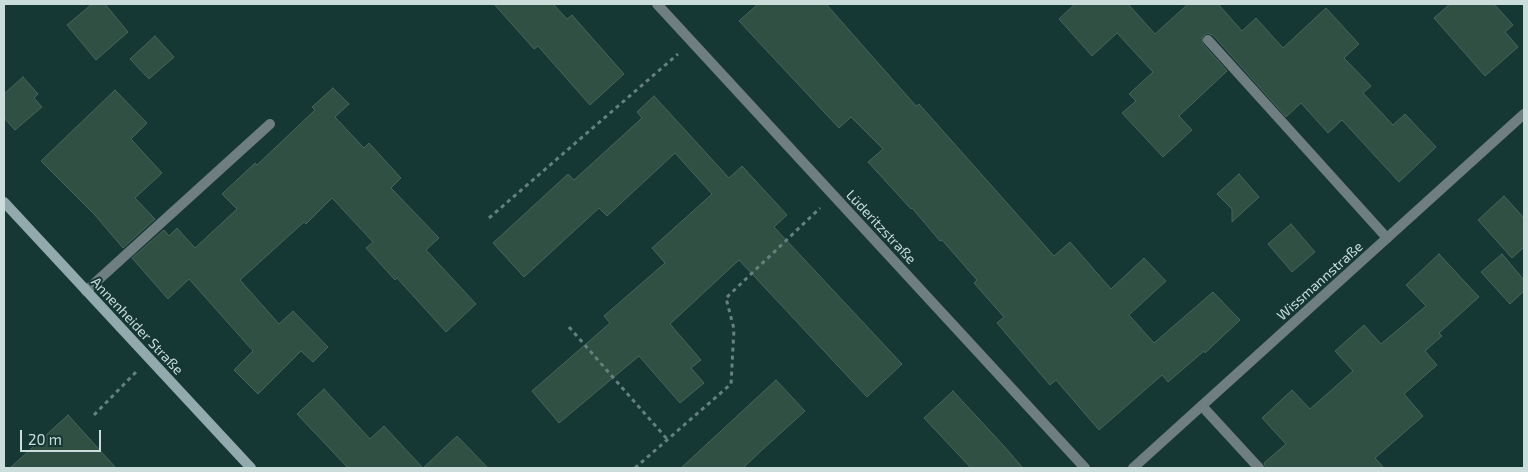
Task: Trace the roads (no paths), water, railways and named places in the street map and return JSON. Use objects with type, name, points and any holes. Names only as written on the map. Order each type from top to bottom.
[{"type":"street","name":"Lüderitzstraße","points":[[657,4],[1085,468]]},
{"type":"street","points":[[1208,40],[1387,238]]},
{"type":"street","name":"Wissmannstraße","points":[[1133,468],[1524,114]]},
{"type":"street","points":[[86,291],[270,124]]},
{"type":"street","name":"Annenheider Straße","points":[[4,202],[250,468]]},
{"type":"street","points":[[1202,406],[1259,468]]}]
